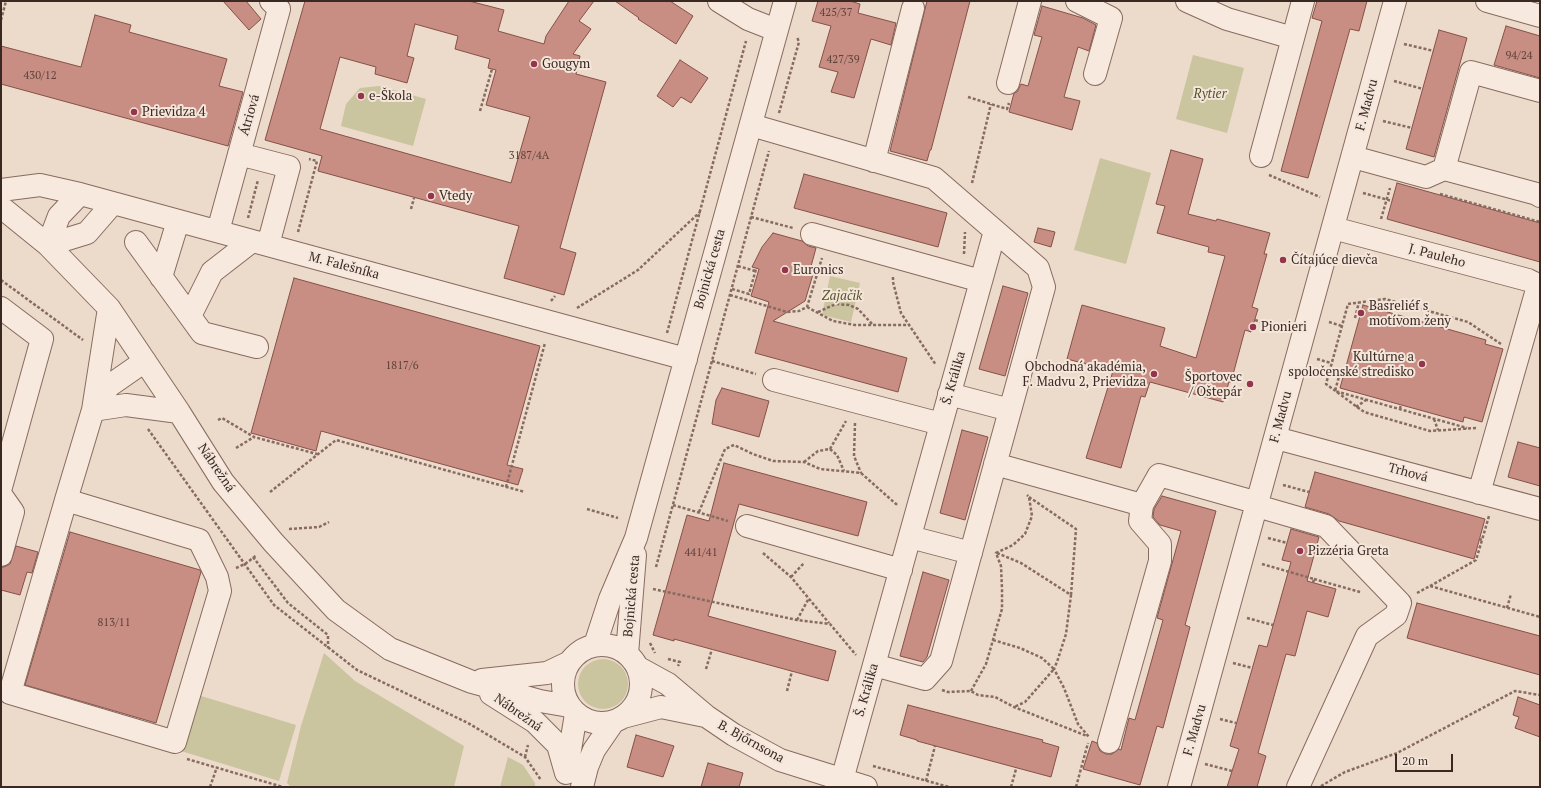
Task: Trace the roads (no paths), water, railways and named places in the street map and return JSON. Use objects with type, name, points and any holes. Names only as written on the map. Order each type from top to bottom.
[{"type":"street","points":[[719,1],[754,22],[786,31]]},
{"type":"street","name":"Bojnická cesta","points":[[596,645],[610,599],[636,538],[750,125],[786,31],[784,1]]},
{"type":"street","points":[[1008,83],[1030,1]]},
{"type":"street","points":[[1077,1],[1111,18],[1095,74]]},
{"type":"street","points":[[1187,1],[1227,19],[1293,38]]},
{"type":"street","points":[[1262,164],[1303,1]]},
{"type":"street","name":"F. Madvu","points":[[1179,787],[1396,1]]},
{"type":"street","points":[[1487,1],[1540,16]]},
{"type":"street","name":"Átriová","points":[[218,231],[239,154],[275,5]]},
{"type":"street","points":[[874,161],[913,8]]},
{"type":"street","points":[[1444,169],[1471,72],[1540,91]]},
{"type":"street","points":[[750,125],[934,178],[1038,268],[1044,287],[941,661],[925,679],[874,665]]},
{"type":"street","points":[[190,316],[212,272],[260,243],[289,167],[239,154]]},
{"type":"street","points":[[1353,157],[1426,177],[1444,169],[1539,192]]},
{"type":"street","name":"M. Falešníka","points":[[1,190],[40,185],[80,194],[686,359]]},
{"type":"street","points":[[48,245],[59,216],[80,194]]},
{"type":"street","points":[[48,245],[87,233],[113,203]]},
{"type":"street","name":"Nábrežná","points":[[1,207],[48,245],[109,308],[179,412],[223,482],[272,542],[336,610],[390,649],[472,682],[572,710]]},
{"type":"street","points":[[161,277],[178,220]]},
{"type":"street","name":"J. Pauleho","points":[[1333,228],[1528,280],[1539,286]]},
{"type":"street","name":"Š. Králika","points":[[841,784],[995,231]]},
{"type":"street","points":[[820,236],[981,281]]},
{"type":"street","points":[[136,242],[202,332],[257,347]]},
{"type":"street","points":[[1480,492],[1539,286]]},
{"type":"street","points":[[1,308],[42,339],[1,486]]},
{"type":"street","points":[[66,500],[199,540],[217,577],[220,591],[174,742],[10,693],[66,500],[93,410],[109,308]]},
{"type":"street","points":[[93,410],[109,386],[145,361]]},
{"type":"street","points":[[774,380],[941,424]]},
{"type":"street","points":[[949,394],[1010,410]]},
{"type":"street","points":[[93,410],[126,405],[179,412]]},
{"type":"street","name":"Trhová","points":[[1276,438],[1540,509]]},
{"type":"street","points":[[995,464],[1142,504]]},
{"type":"street","points":[[1100,739],[1160,560],[1160,544],[1140,521],[1142,504],[1159,475],[1326,526],[1400,603],[1396,615],[1367,636],[1298,787]]},
{"type":"street","points":[[1,496],[13,512],[1,555]]},
{"type":"street","points":[[747,526],[900,570]]},
{"type":"street","points":[[910,537],[971,553]]},
{"type":"street","name":"Bojnická cesta","points":[[582,787],[587,767],[594,750],[618,719],[631,710],[639,698],[641,683],[632,660],[636,538]]},
{"type":"street","name":"Bojnická cesta","points":[[568,663],[580,651],[596,645],[615,646],[632,660]]},
{"type":"street","name":"B. Bjőrnsona","points":[[632,660],[668,684],[706,716],[734,735],[780,760],[841,784],[866,787]]},
{"type":"street","points":[[568,663],[562,680],[565,698],[572,710],[585,719],[594,722],[604,723],[618,719]]},
{"type":"street","name":"Nábrežná","points":[[472,682],[547,673],[568,663]]},
{"type":"street","name":"Nábrežná","points":[[472,682],[534,722],[558,745],[564,780]]},
{"type":"street","name":"B. Bjőrnsona","points":[[618,719],[661,708],[706,716]]},
{"type":"street","points":[[564,780],[572,710]]},
{"type":"place","name":"Gougym","points":[[534,64]]},
{"type":"place","name":"e-Škola","points":[[361,96]]},
{"type":"place","name":"Prievidza 4","points":[[134,112]]},
{"type":"place","name":"Vtedy","points":[[431,196]]},
{"type":"place","name":"Čítajúce dievča","points":[[1283,260]]},
{"type":"place","name":"Euronics","points":[[785,270]]},
{"type":"place","name":"Basreliéf s motívom ženy","points":[[1361,313]]},
{"type":"place","name":"Pionieri","points":[[1253,327]]},
{"type":"place","name":"Kultúrne a spoločenské stredisko","points":[[1422,364]]},
{"type":"place","name":"Obchodná akadémia, F. Madvu 2, Prievidza","points":[[1154,374]]},
{"type":"place","name":"Športovec / Oštepár","points":[[1250,384]]},
{"type":"place","name":"Pizzéria Greta","points":[[1300,551]]},
{"type":"park label","name":"Rytier","points":[[1210,94]]},
{"type":"park label","name":"Zajačik","points":[[842,296]]}]
